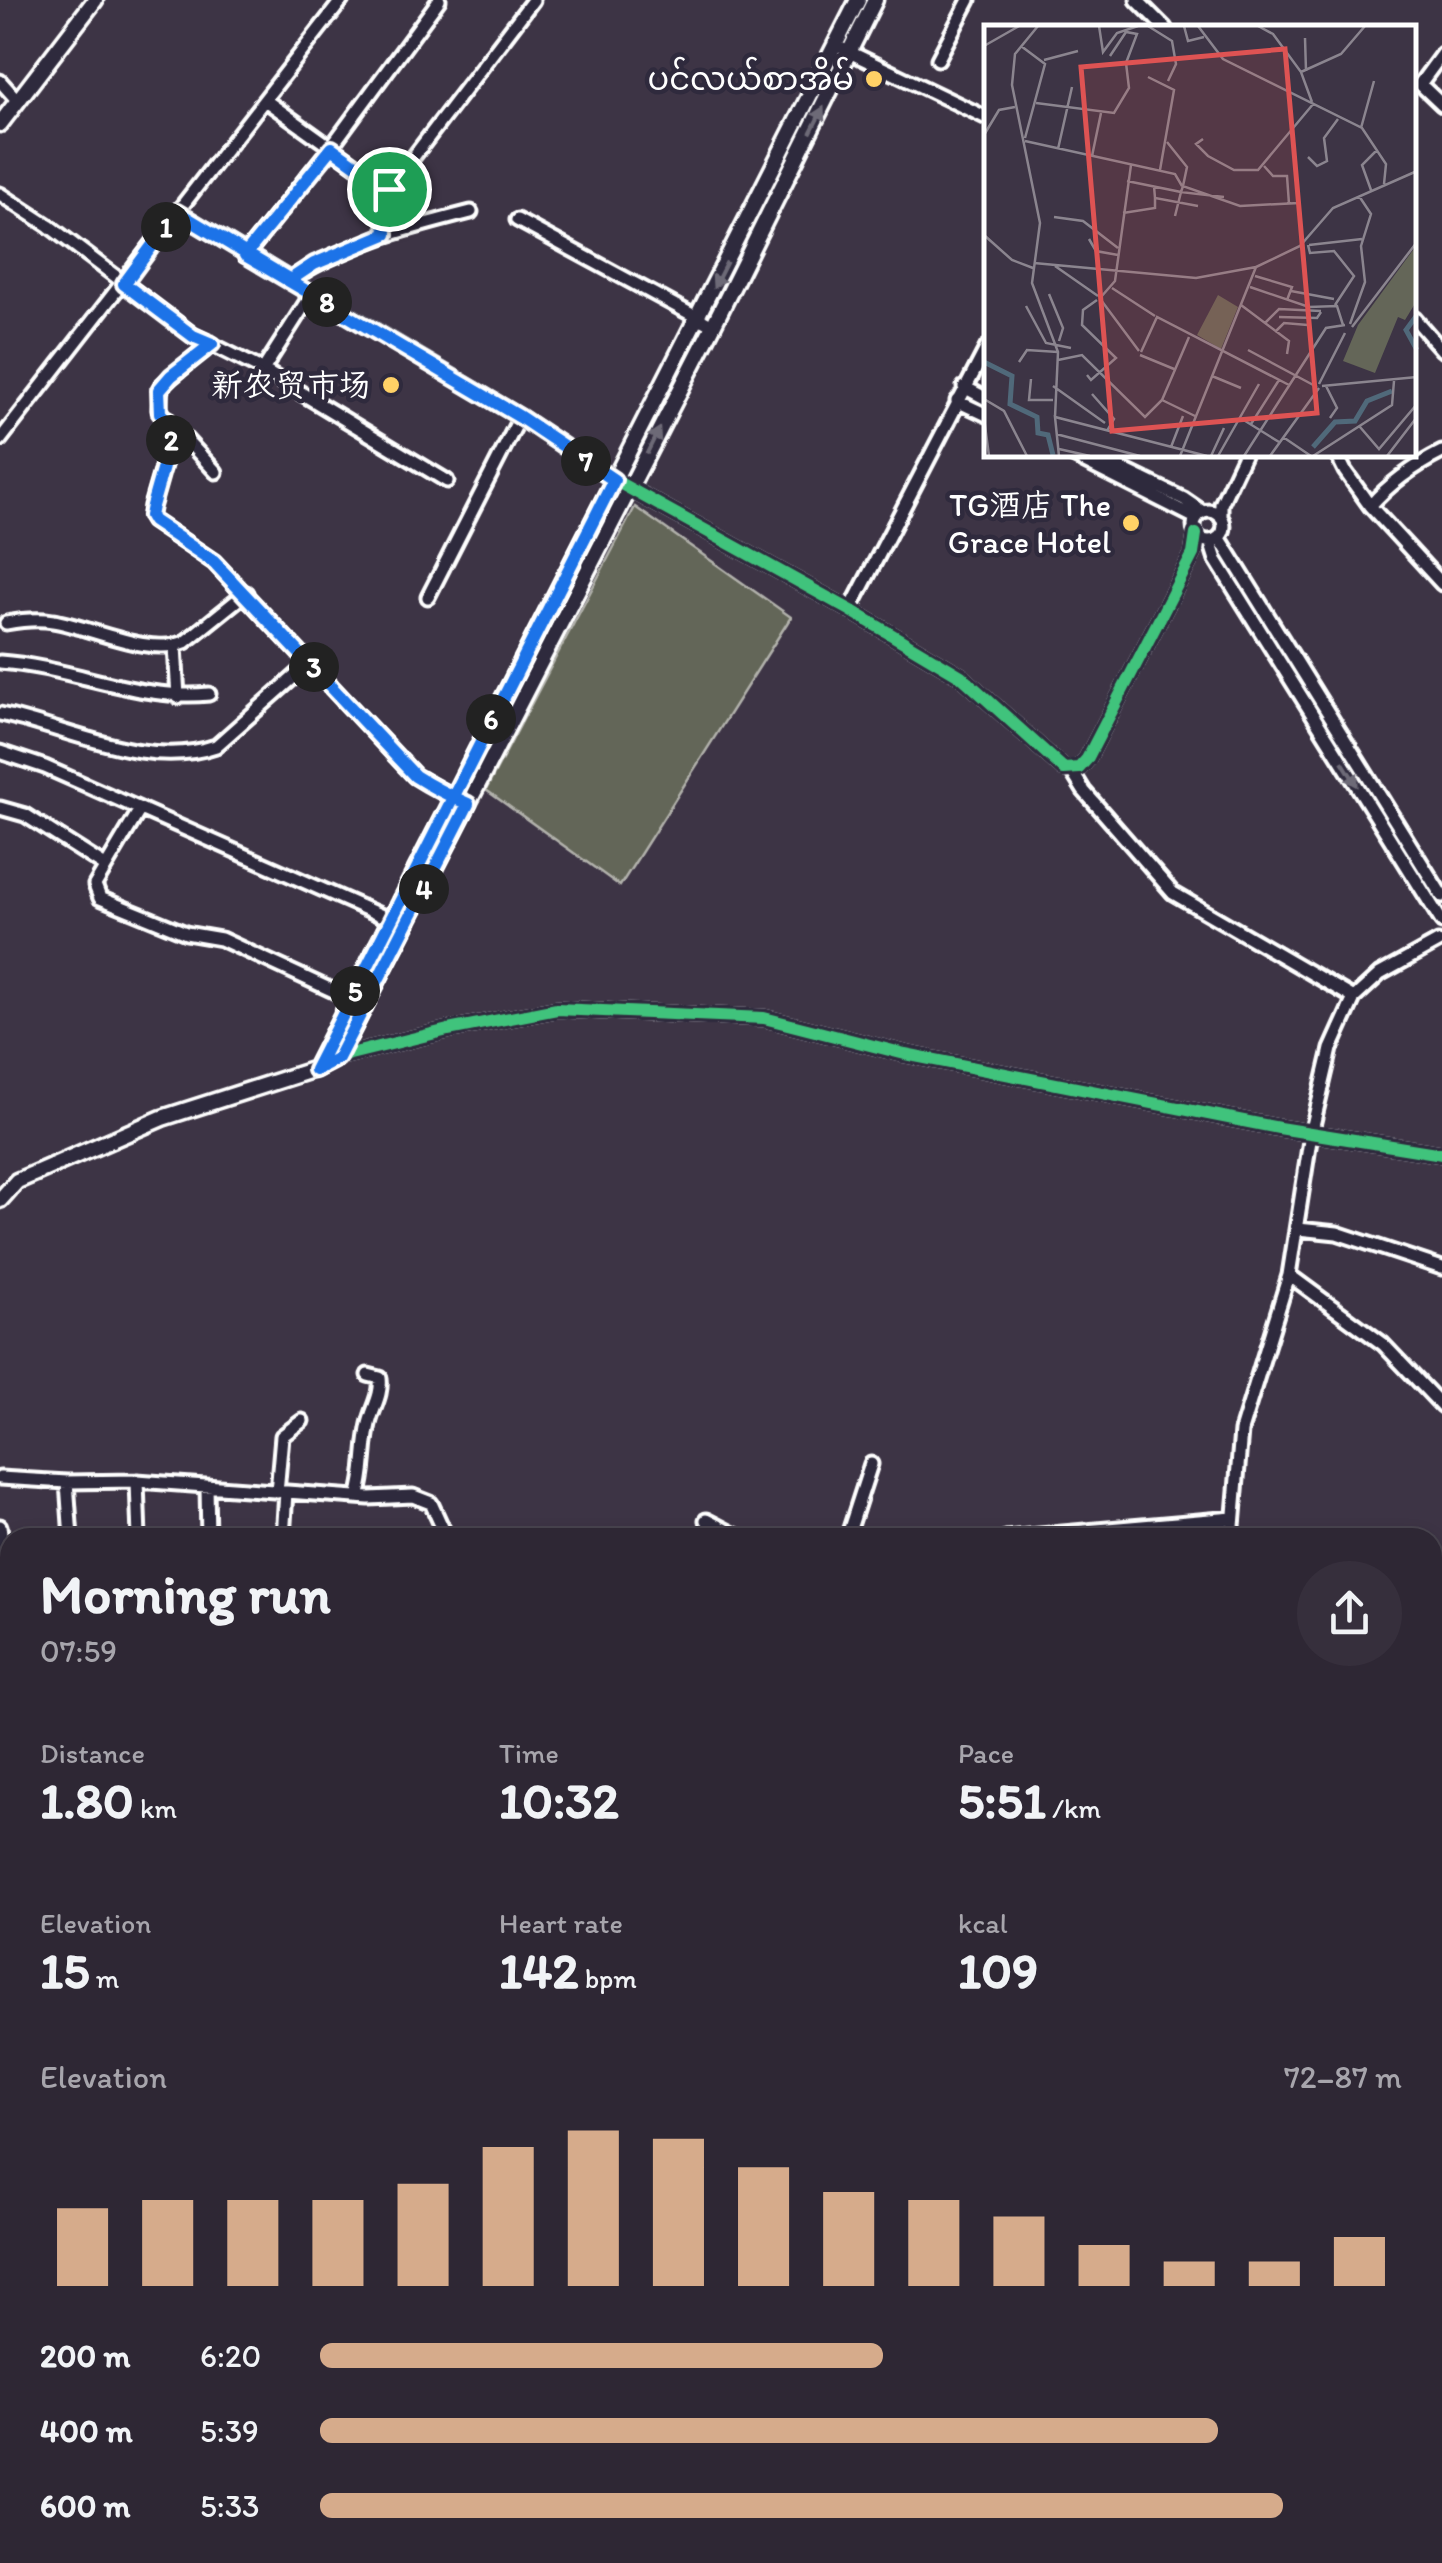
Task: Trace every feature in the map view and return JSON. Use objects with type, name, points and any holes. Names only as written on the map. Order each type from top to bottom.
[{"type":"main road","points":[[0,124],[96,0]]},
{"type":"main road","points":[[2,1195],[17,1181],[162,1118],[315,1070],[338,1058],[630,488],[698,318],[835,45],[867,1]]},
{"type":"main road","points":[[315,1070],[614,480],[713,326],[851,52],[867,1]]},
{"type":"main road","points":[[778,159],[792,169]]},
{"type":"main road","points":[[740,235],[754,244]]},
{"type":"main road","points":[[548,608],[564,616]]},
{"type":"main road","points":[[500,702],[516,710]]},
{"type":"street","points":[[0,440],[342,0]]},
{"type":"street","points":[[245,255],[332,148],[439,0]]},
{"type":"street","points":[[938,59],[969,0]]},
{"type":"street","points":[[1137,0],[1163,25]]},
{"type":"street","points":[[386,234],[384,202],[389,189],[528,2]]},
{"type":"street","points":[[835,45],[984,117]]},
{"type":"street","points":[[1442,54],[1417,84],[1442,106]]},
{"type":"street","points":[[0,81],[18,101]]},
{"type":"street","points":[[265,100],[389,189]]},
{"type":"street","points":[[0,194],[50,226],[193,336],[263,370],[447,480]]},
{"type":"street","points":[[177,212],[520,417],[614,480],[850,610],[960,676],[1058,767],[1071,770],[1087,760],[1193,554],[1208,538],[1223,530],[1210,513],[1099,458]]},
{"type":"street","points":[[290,280],[314,264],[386,234],[470,212]]},
{"type":"street","points":[[517,220],[713,326]]},
{"type":"street","points":[[263,370],[312,292]]},
{"type":"street","points":[[1417,321],[1442,350]]},
{"type":"street","points":[[212,344],[159,390],[160,413],[216,472]]},
{"type":"street","points":[[850,610],[984,352]]},
{"type":"street","points":[[964,387],[984,397]]},
{"type":"street","points":[[958,401],[984,414]]},
{"type":"street","points":[[428,597],[520,417]]},
{"type":"street","points":[[174,428],[150,516],[214,562],[246,592],[407,768],[468,804]]},
{"type":"street","points":[[1370,506],[1415,466],[1442,452]]},
{"type":"street","points":[[1078,458],[1210,513]]},
{"type":"street","points":[[1233,1528],[1241,1431],[1289,1275],[1311,1134],[1331,1048],[1354,998],[1380,974],[1440,945],[1437,935],[1442,922],[1388,822],[1257,613],[1216,560],[1208,538],[1210,513],[1242,458]]},
{"type":"street","points":[[1339,458],[1370,506],[1442,584]]},
{"type":"street","points":[[6,623],[49,620],[141,643],[175,646],[186,642],[246,592]]},
{"type":"street","points":[[175,646],[178,697]]},
{"type":"street","points":[[0,662],[178,697],[210,694]]},
{"type":"street","points":[[0,714],[123,748],[198,752],[216,746],[311,662]]},
{"type":"street","points":[[0,752],[45,767],[389,919]]},
{"type":"street","points":[[1071,770],[1084,791],[1173,892],[1354,998]]},
{"type":"street","points":[[0,808],[26,815],[105,866]]},
{"type":"street","points":[[139,811],[95,885],[100,898],[186,933],[221,939],[351,999]]},
{"type":"street","points":[[1388,822],[1442,896]]},
{"type":"street","points":[[338,1058],[448,1030],[558,1009],[764,1018],[905,1054],[1311,1134],[1442,1154]]},
{"type":"street","points":[[1298,1230],[1337,1233],[1442,1268]]},
{"type":"street","points":[[1289,1275],[1383,1344],[1442,1406]]},
{"type":"street","points":[[358,1497],[370,1420],[382,1383],[380,1378],[368,1375]]},
{"type":"street","points":[[283,1528],[282,1436],[302,1421]]},
{"type":"street","points":[[850,1528],[871,1464]]},
{"type":"street","points":[[0,1478],[137,1481],[424,1498],[432,1503],[443,1528]]},
{"type":"street","points":[[137,1481],[139,1528]]},
{"type":"street","points":[[68,1482],[70,1528]]},
{"type":"street","points":[[207,1487],[208,1528]]},
{"type":"street","points":[[1120,1528],[1234,1518]]},
{"type":"street","points":[[706,1520],[722,1528]]},
{"type":"green space","points":[[635,507],[791,617],[620,886],[486,790]]},
{"type":"cycle path","points":[[177,212],[520,417],[614,480],[961,676],[1064,769],[1079,768],[1087,759],[1193,554],[1196,534]]},
{"type":"cycle path","points":[[338,1057],[557,1009],[764,1018],[905,1054],[1279,1128],[1442,1154]]},
{"type":"place","name":"ပင်လယ်စာအိမ်","points":[[874,79]]},
{"type":"place","name":"新农贸市场","points":[[391,385]]},
{"type":"place","name":"TG酒店 The Grace Hotel","points":[[1131,523]]},
{"type":"route","points":[[389,189],[332,148],[245,255],[520,417],[614,480],[452,796],[389,919],[315,1070],[338,1058],[468,804],[452,796],[431,786],[415,776],[246,592],[214,562],[153,521],[152,506],[174,428],[160,413],[159,390],[212,344],[193,336],[124,284],[177,212],[245,255],[290,280],[314,264],[386,234],[384,202],[389,189]]}]
